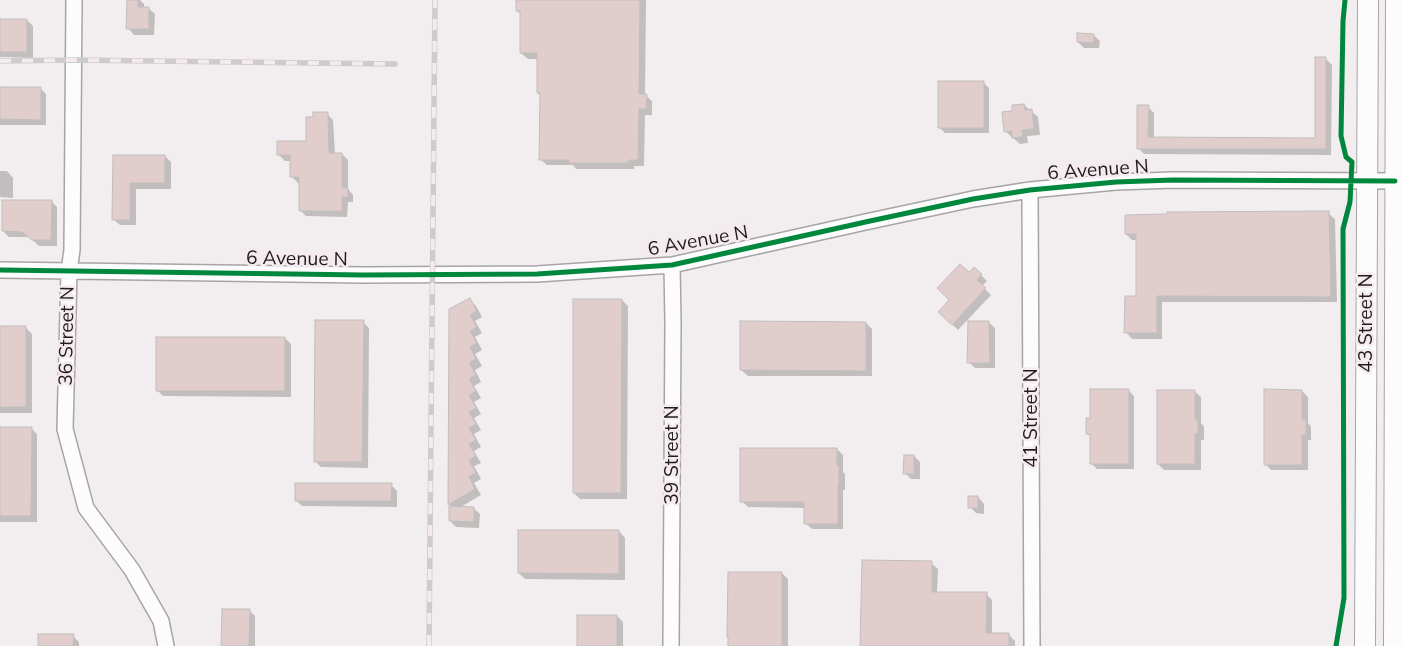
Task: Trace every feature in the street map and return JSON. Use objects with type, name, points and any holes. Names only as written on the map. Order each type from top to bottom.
[{"type":"main road","name":"43 Street N","points":[[1364,646],[1368,0]]},
{"type":"main road","name":"43 Street N","points":[[1394,646],[1396,0]]},
{"type":"main road","points":[[1367,181],[1379,196],[1382,209],[1386,322],[1394,395]]},
{"type":"street","name":"36 Street N","points":[[74,0],[72,250],[68,271],[65,429],[86,508],[132,570],[161,622],[166,646]]},
{"type":"street","name":"6 Avenue N","points":[[0,270],[364,275],[527,274],[672,265],[870,220],[1030,190],[1116,182],[1154,181],[1395,181]]},
{"type":"street","name":"41 Street N","points":[[1030,190],[1032,646]]},
{"type":"street","name":"39 Street N","points":[[671,646],[672,265]]},
{"type":"building","points":[[127,0],[138,0],[138,7],[149,7],[149,29],[126,29]]},
{"type":"building","points":[[516,0],[640,0],[639,94],[647,94],[646,109],[639,109],[638,160],[629,160],[629,163],[569,163],[569,160],[539,160],[540,93],[537,93],[537,53],[520,53],[520,11],[516,11]]},
{"type":"building","points":[[0,19],[27,19],[27,52],[0,52]]},
{"type":"building","points":[[1077,33],[1094,34],[1094,43],[1077,42]]},
{"type":"building","points":[[1315,57],[1326,57],[1326,149],[1137,149],[1137,105],[1149,105],[1148,137],[1315,138]]},
{"type":"building","points":[[938,81],[984,81],[984,128],[938,128]]},
{"type":"building","points":[[0,87],[41,87],[41,120],[0,119]]},
{"type":"building","points":[[1024,104],[1025,110],[1032,109],[1034,129],[1022,130],[1023,137],[1012,138],[1012,131],[1004,132],[1002,112],[1012,111],[1012,105]]},
{"type":"building","points":[[313,112],[328,112],[329,153],[342,153],[342,188],[348,188],[348,197],[342,197],[342,211],[299,211],[299,177],[290,177],[290,155],[277,155],[277,141],[306,141],[306,117],[313,117]]},
{"type":"building","points":[[113,155],[165,155],[165,183],[130,183],[130,220],[112,220]]},
{"type":"building","points":[[2,200],[52,200],[51,240],[32,240],[22,232],[2,231]]},
{"type":"building","points":[[1329,211],[1331,297],[1157,296],[1157,333],[1124,333],[1125,296],[1136,296],[1136,234],[1125,234],[1125,215],[1167,214],[1167,212]]},
{"type":"building","points":[[960,264],[969,272],[974,267],[982,274],[977,280],[986,288],[952,325],[938,312],[949,300],[937,288]]},
{"type":"building","points":[[470,298],[477,311],[470,315],[477,327],[470,331],[477,343],[470,347],[476,359],[469,363],[476,375],[469,379],[476,391],[469,395],[476,408],[469,412],[476,424],[469,428],[476,440],[469,444],[476,456],[469,460],[476,473],[469,477],[475,489],[448,505],[449,309]]},
{"type":"building","points":[[573,299],[622,299],[621,493],[573,493]]},
{"type":"building","points":[[315,320],[364,320],[362,462],[314,462]]},
{"type":"building","points":[[740,321],[866,322],[866,371],[740,370]]},
{"type":"building","points":[[968,321],[989,321],[990,363],[967,363]]},
{"type":"building","points":[[0,326],[26,326],[26,407],[0,407]]},
{"type":"building","points":[[156,337],[285,337],[285,391],[156,391]]},
{"type":"building","points":[[1090,389],[1129,389],[1129,464],[1090,464],[1090,434],[1086,434],[1086,418],[1090,418]]},
{"type":"building","points":[[1264,389],[1302,390],[1302,419],[1306,419],[1306,435],[1302,435],[1302,465],[1264,465]]},
{"type":"building","points":[[1157,390],[1195,390],[1195,419],[1198,419],[1198,434],[1195,434],[1195,464],[1157,464]]},
{"type":"building","points":[[0,427],[32,427],[31,516],[0,516]]},
{"type":"building","points":[[740,448],[837,448],[837,466],[839,466],[838,524],[804,524],[804,502],[740,502]]},
{"type":"building","points":[[904,455],[914,455],[914,474],[903,474]]},
{"type":"building","points":[[295,483],[392,483],[391,501],[295,501]]},
{"type":"building","points":[[968,496],[978,496],[978,508],[968,508]]},
{"type":"building","points":[[449,506],[474,507],[474,522],[449,521]]},
{"type":"building","points":[[518,530],[619,530],[619,574],[518,573]]},
{"type":"building","points":[[862,560],[932,561],[932,592],[987,592],[986,633],[1009,633],[1009,646],[860,646]]},
{"type":"building","points":[[728,572],[782,572],[782,646],[728,646]]},
{"type":"building","points":[[222,609],[250,609],[249,646],[221,646]]},
{"type":"building","points":[[577,615],[617,615],[617,646],[577,646]]},
{"type":"building","points":[[38,634],[74,634],[73,646],[38,646]]},
{"type":"railway","points":[[429,646],[435,0]]},
{"type":"railway","points":[[0,61],[74,60],[395,64]]},
{"type":"cycle path","points":[[1336,646],[1344,598],[1343,229],[1350,202],[1352,162],[1346,157],[1341,136],[1345,0]]},
{"type":"cycle path","points":[[0,270],[364,275],[537,274],[672,265],[973,199],[1030,190],[1116,182],[1173,180],[1395,181]]}]
